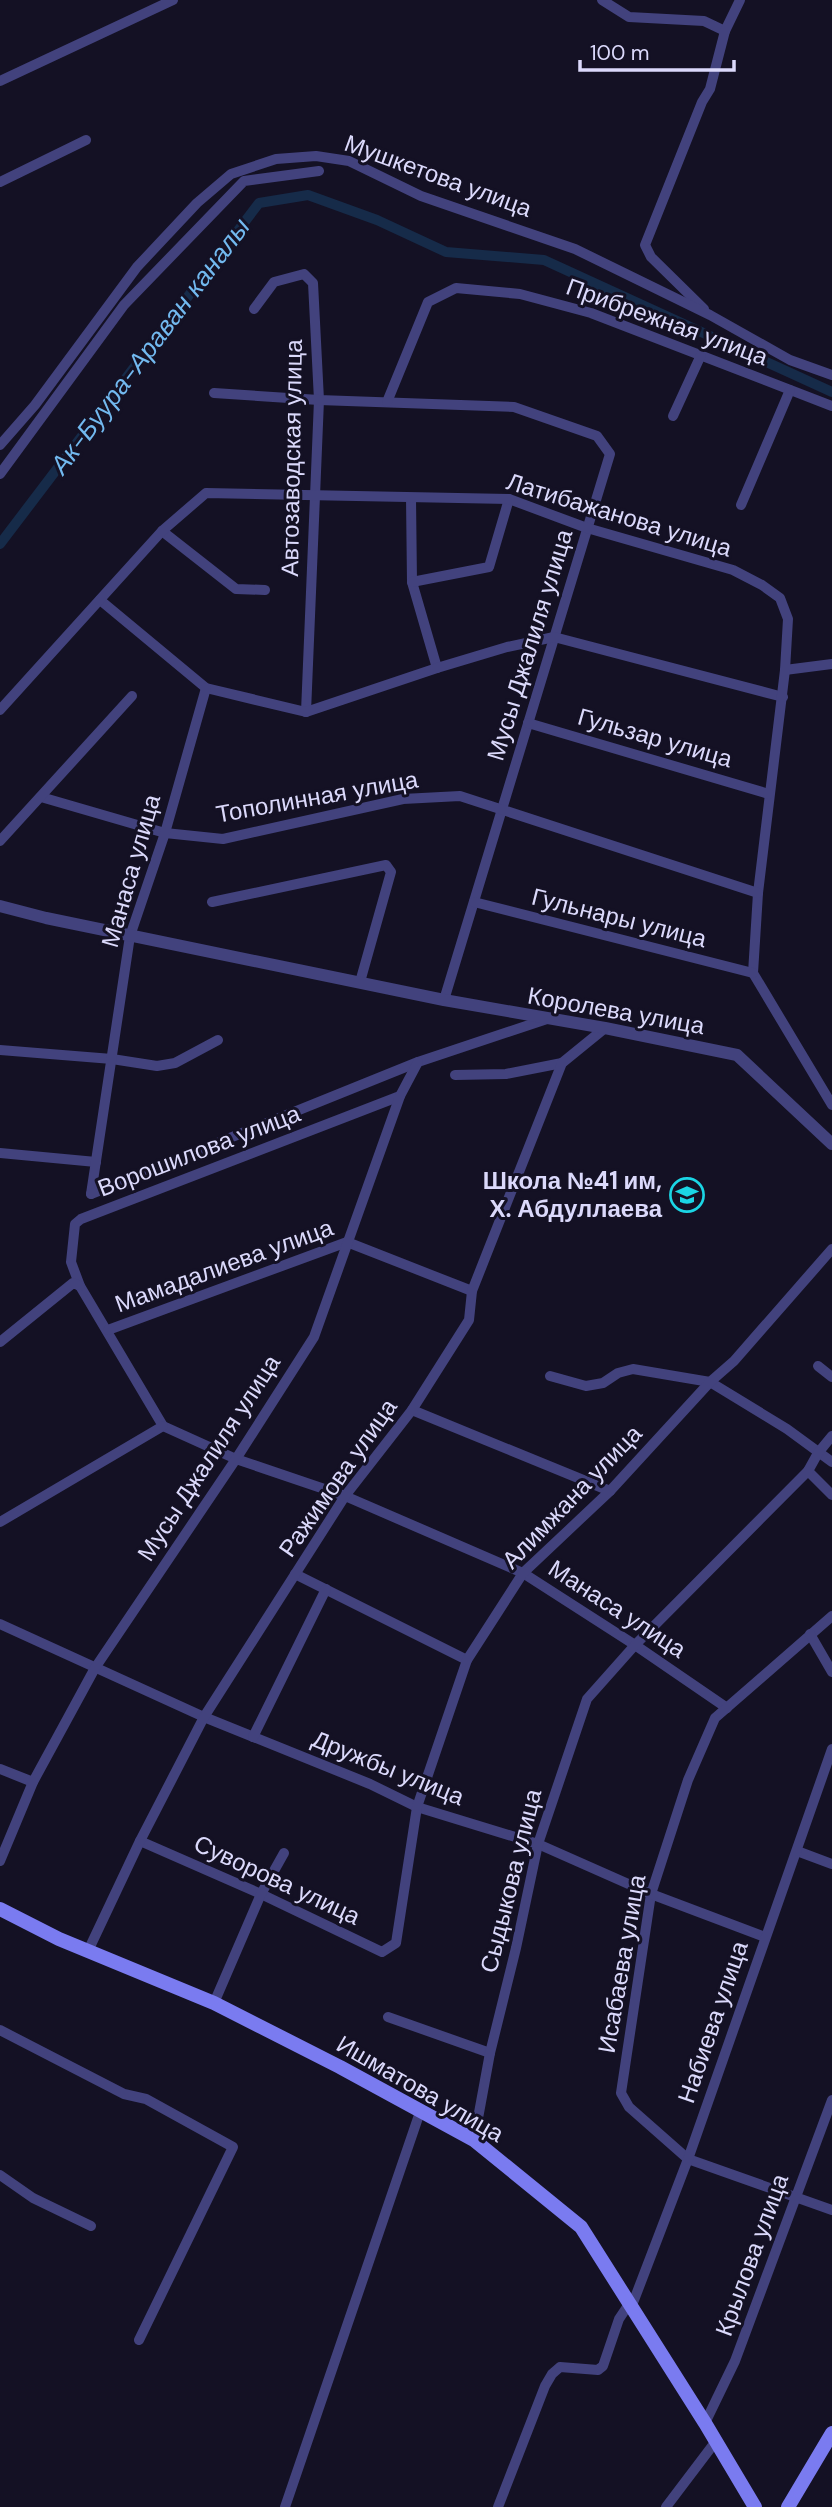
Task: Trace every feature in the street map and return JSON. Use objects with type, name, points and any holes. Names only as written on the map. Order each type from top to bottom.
[{"type":"main road","name":"Ишматова улица","points":[[0,1909],[59,1939],[214,2003],[340,2067],[474,2140],[581,2227],[755,2507]]},
{"type":"main road","points":[[788,2507],[825,2458],[832,2432]]},
{"type":"street","points":[[0,81],[173,0]]},
{"type":"street","points":[[602,0],[629,17],[704,21],[725,31]]},
{"type":"street","points":[[710,315],[651,257],[645,245],[702,102],[710,89],[725,31],[740,0]]},
{"type":"street","points":[[0,182],[86,140]]},
{"type":"street","name":"Мушкетова улица","points":[[0,445],[35,405],[137,267],[197,203],[231,174],[276,159],[316,156],[349,162],[421,196],[575,249],[710,315],[790,360],[832,375]]},
{"type":"street","points":[[0,474],[124,305],[244,181],[319,171]]},
{"type":"street","name":"Автозаводская улица","points":[[254,309],[274,282],[303,274],[313,283],[319,400],[306,712]]},
{"type":"street","name":"Прибрежная улица","points":[[387,402],[428,302],[456,288],[520,294],[591,313],[832,406]]},
{"type":"street","points":[[673,416],[701,355]]},
{"type":"street","points":[[741,505],[790,390]]},
{"type":"street","name":"Мусы Джалиля улица","points":[[214,393],[514,407],[597,436],[610,454],[444,1000]]},
{"type":"street","name":"Латибажанова улица","points":[[0,710],[162,531],[206,493],[509,499],[587,528],[733,570],[762,584],[780,598],[788,619],[783,697],[758,893],[753,974]]},
{"type":"street","points":[[411,498],[412,582],[437,668]]},
{"type":"street","points":[[412,582],[489,567],[509,499]]},
{"type":"street","points":[[162,531],[236,589],[265,590]]},
{"type":"street","points":[[100,600],[206,688],[306,712],[437,668],[507,647],[554,637],[783,697]]},
{"type":"street","points":[[785,670],[832,664]]},
{"type":"street","name":"Манаса улица","points":[[91,1194],[130,936],[165,833],[206,688]]},
{"type":"street","points":[[0,841],[132,696]]},
{"type":"street","name":"Гульзар улица","points":[[528,723],[769,794]]},
{"type":"street","name":"Тополинная улица","points":[[41,797],[165,833],[223,838],[403,799],[460,796],[758,893]]},
{"type":"street","points":[[212,902],[386,865],[391,873],[360,982]]},
{"type":"street","name":"Гульнары улица","points":[[474,902],[753,974]]},
{"type":"street","name":"Королева улица","points":[[0,906],[130,936],[444,1000],[605,1028],[737,1055],[832,1144]]},
{"type":"street","points":[[753,974],[832,1105]]},
{"type":"street","name":"Ворошилова улица","points":[[91,1194],[418,1062],[547,1019]]},
{"type":"street","name":"Ражимова улица","points":[[88,1951],[140,1841],[204,1717],[345,1496],[412,1410],[469,1320],[472,1291],[562,1063],[605,1028]]},
{"type":"street","points":[[0,1050],[111,1059],[157,1066],[175,1063],[218,1040]]},
{"type":"street","name":"Мусы Джалиля улица","points":[[0,1861],[33,1782],[95,1668],[236,1459],[314,1337],[400,1096],[418,1062]]},
{"type":"street","points":[[454,1075],[506,1074],[562,1063]]},
{"type":"street","name":"Ворошилова улица","points":[[80,1286],[71,1262],[75,1224],[80,1219],[400,1096]]},
{"type":"street","name":"Ворошилова улица","points":[[0,1153],[96,1162]]},
{"type":"street","name":"Мамадалиева улица","points":[[108,1330],[347,1242],[472,1291]]},
{"type":"street","name":"Алимжана улица","points":[[396,1943],[416,1807],[467,1660],[523,1573],[610,1491],[710,1382],[734,1361],[832,1249]]},
{"type":"street","name":"Мамадалиева улица","points":[[0,1342],[73,1283],[80,1286]]},
{"type":"street","points":[[0,1521],[163,1426],[80,1286]]},
{"type":"street","points":[[818,1366],[832,1377]]},
{"type":"street","points":[[550,1376],[586,1386],[603,1383],[618,1373],[633,1369],[710,1382],[787,1429],[832,1462]]},
{"type":"street","points":[[412,1410],[610,1491]]},
{"type":"street","name":"Манаса улица","points":[[163,1426],[236,1459],[345,1496],[523,1573],[635,1644],[727,1708]]},
{"type":"street","name":"Сыдыкова улица","points":[[474,2140],[490,2053],[538,1844],[587,1699],[635,1644],[808,1471],[832,1436]]},
{"type":"street","points":[[808,1471],[832,1495]]},
{"type":"street","points":[[296,1574],[467,1660]]},
{"type":"street","points":[[253,1737],[326,1589]]},
{"type":"street","name":"Исабаева улица","points":[[832,1616],[715,1717],[688,1780],[651,1894],[621,2093],[629,2107],[688,2159],[832,2210]]},
{"type":"street","name":"Дружбы улица","points":[[0,1625],[204,1717],[370,1784],[416,1807],[538,1844],[651,1894],[765,1937]]},
{"type":"street","points":[[810,1634],[832,1672]]},
{"type":"street","name":"Набиева улица","points":[[498,2507],[552,2374],[561,2367],[598,2370],[603,2366],[619,2319],[630,2306],[688,2159],[832,1749]]},
{"type":"street","points":[[0,1769],[33,1782]]},
{"type":"street","name":"Суворова улица","points":[[140,1841],[261,1894],[382,1952],[396,1943]]},
{"type":"street","points":[[797,1851],[832,1864]]},
{"type":"street","points":[[214,2003],[261,1894],[284,1853]]},
{"type":"street","points":[[388,2017],[490,2053]]},
{"type":"street","points":[[0,2030],[124,2094],[146,2099],[233,2147],[139,2340]]},
{"type":"street","name":"Крылова улица","points":[[705,2423],[734,2361],[832,2100]]},
{"type":"street","points":[[285,2507],[420,2112]]},
{"type":"street","points":[[0,2175],[33,2198],[91,2226]]},
{"type":"street","points":[[666,2507],[716,2441]]},
{"type":"waterway","name":"Ак-Буура-Араван каналы","points":[[0,544],[259,203],[308,195],[377,220],[446,252],[544,260],[832,392]]},
{"type":"place","name":"Школа №41 им, Х. Абдуллаева","points":[[687,1195]]}]
